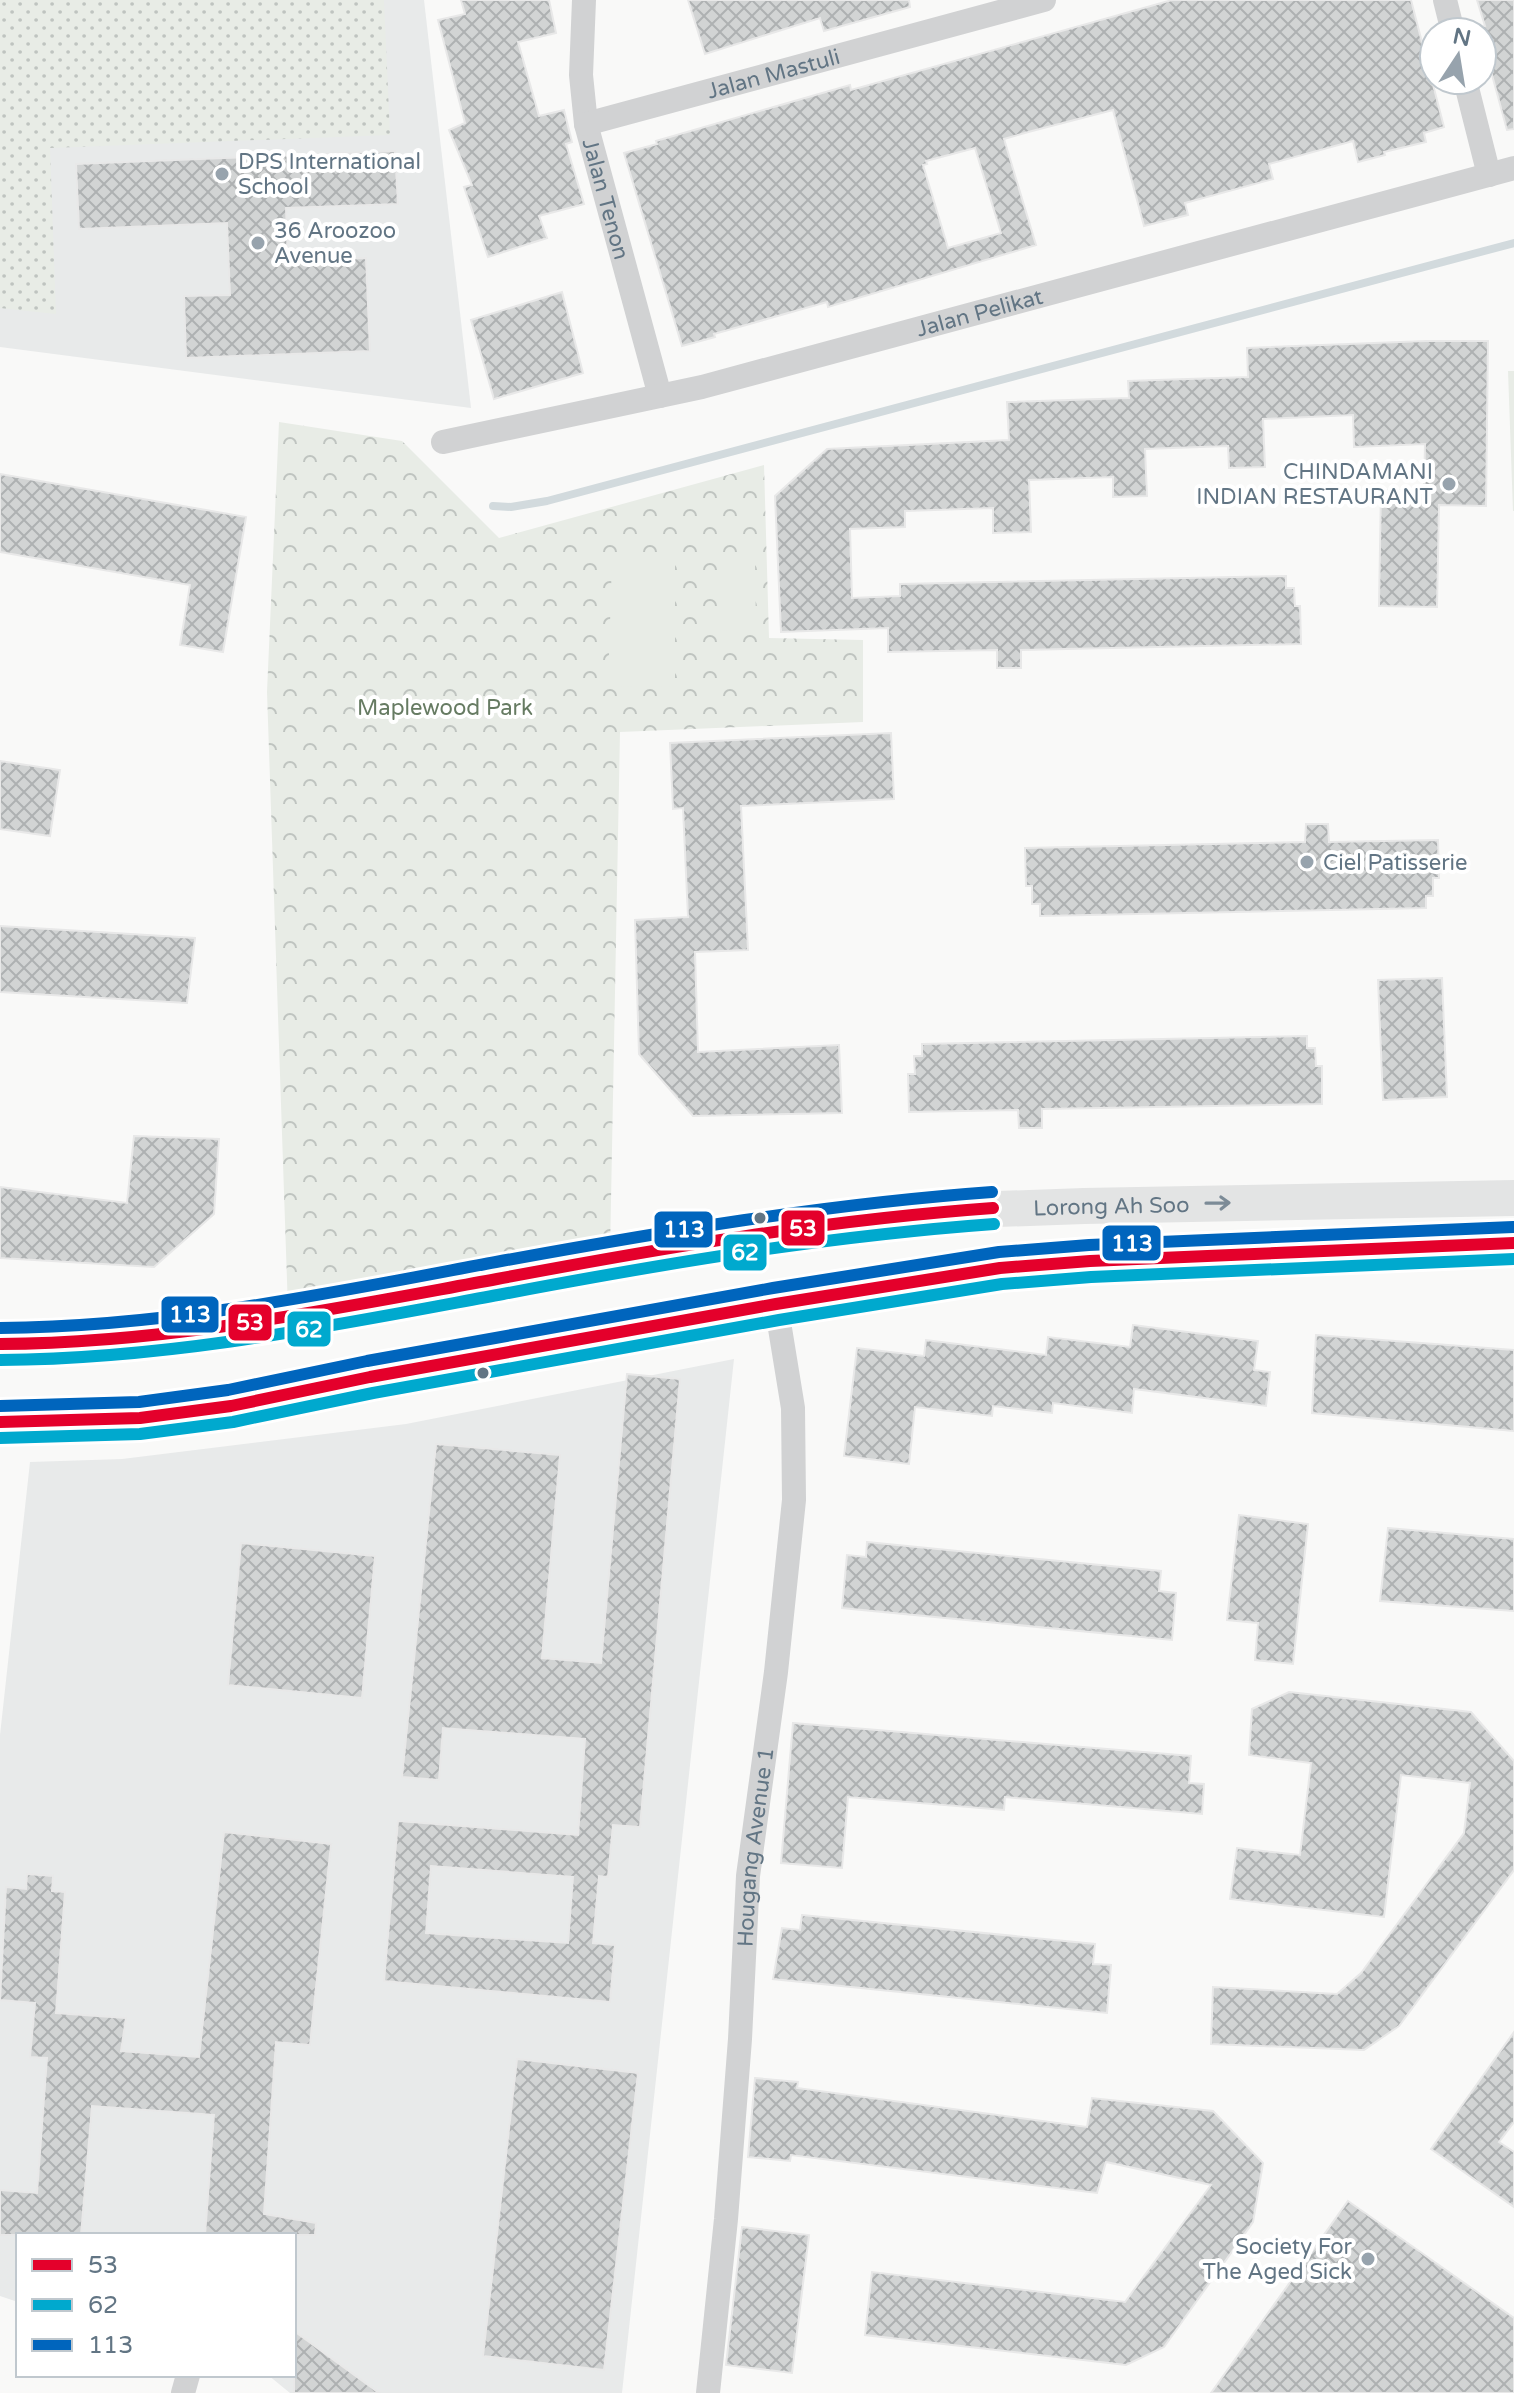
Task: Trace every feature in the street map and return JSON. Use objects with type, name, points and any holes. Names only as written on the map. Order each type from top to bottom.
[{"type":"main road","name":"Lorong Ah Soo","points":[[0,1344],[139,1338],[253,1324],[800,1225],[916,1212],[1514,1198]]},
{"type":"main road","points":[[1084,1206],[1114,1215],[1125,1228],[1119,1248],[1090,1261]]},
{"type":"main road","points":[[0,1422],[140,1418],[231,1406],[370,1377],[776,1304],[1000,1268],[1090,1261],[1514,1243]]},
{"type":"street","name":"Jalan Tenon","points":[[584,0],[581,75],[586,124],[660,396]]},
{"type":"street","name":"Jalan Mastuli","points":[[586,124],[958,11],[1044,0]]},
{"type":"street","points":[[1469,96],[1489,175]]},
{"type":"street","name":"Jalan Pelikat","points":[[443,442],[702,387],[1514,168]]},
{"type":"street","name":"Hougang Avenue 1","points":[[708,2393],[740,2039],[748,1876],[776,1672],[794,1500],[793,1408],[776,1304]]},
{"type":"shaded area","name":"DPS International School","points":[[0,0],[424,0],[471,408],[0,347]]},
{"type":"shaded area","points":[[734,1359],[622,2393],[290,2393],[270,2377],[296,2377],[296,2233],[16,2233],[16,2301],[0,2296],[0,1735],[30,1462],[122,1459],[406,1424]]},
{"type":"green space","points":[[0,0],[384,0],[390,135],[50,148],[56,314],[0,308]]},
{"type":"green space","points":[[1508,371],[1514,371],[1514,511],[1513,511]]},
{"type":"green space","name":"Maplewood Park","points":[[279,422],[402,441],[499,538],[764,465],[769,638],[863,640],[863,722],[620,732],[610,1253],[288,1310],[267,692]]},
{"type":"green space","points":[[612,560],[675,560],[675,686],[608,687]]},
{"type":"green space","points":[[719,561],[755,561],[756,630],[719,631]]},
{"type":"building","points":[[461,0],[549,0],[556,33],[518,42],[539,116],[564,110],[572,142],[566,144],[584,204],[539,216],[547,238],[488,257],[464,187],[472,185],[449,130],[465,123],[438,20],[465,14]]},
{"type":"building","points":[[688,0],[909,0],[910,7],[824,31],[820,18],[705,54]]},
{"type":"building","points":[[1172,0],[1411,0],[1418,27],[1418,96],[1436,96],[1444,127],[1424,133],[1426,142],[1358,162],[1353,141],[1269,164],[1273,179],[1185,203],[1188,215],[1144,226],[1113,110],[1004,139],[1036,245],[828,307],[827,302],[714,334],[715,337],[682,346],[624,153],[850,85],[851,90]],"holes":[[[975,148],[1001,233],[948,248],[923,165],[927,164],[926,161]]]},
{"type":"building","points":[[1477,0],[1514,0],[1514,129],[1507,130],[1498,96],[1498,16],[1482,16]]},
{"type":"building","name":"36 Aroozoo Avenue","points":[[395,151],[398,204],[286,208],[288,261],[366,258],[370,351],[186,358],[184,296],[230,295],[227,223],[79,229],[76,164]]},
{"type":"building","points":[[562,292],[583,373],[494,399],[471,320]]},
{"type":"building","points":[[1488,341],[1486,506],[1439,505],[1437,607],[1379,606],[1381,490],[1424,490],[1425,444],[1354,447],[1353,415],[1263,419],[1265,467],[1229,468],[1228,446],[1145,449],[1147,496],[1113,497],[1113,477],[1029,480],[1031,532],[993,533],[993,508],[905,511],[905,527],[850,529],[852,598],[900,596],[900,584],[1286,576],[1286,588],[1294,588],[1295,606],[1300,606],[1301,644],[1021,650],[1021,668],[997,668],[997,650],[888,652],[888,628],[781,632],[775,496],[827,449],[1009,440],[1007,402],[1129,398],[1128,381],[1248,377],[1247,348]]},
{"type":"building","points":[[0,474],[246,517],[223,652],[180,645],[190,585],[0,552]]},
{"type":"building","points":[[891,733],[894,799],[741,806],[748,950],[695,952],[698,1052],[839,1045],[842,1113],[693,1116],[639,1054],[635,920],[688,917],[683,808],[673,809],[670,743]]},
{"type":"building","points":[[0,761],[60,770],[50,836],[0,829]]},
{"type":"building","points":[[1306,824],[1328,824],[1329,842],[1438,840],[1439,878],[1433,878],[1433,896],[1426,896],[1426,908],[1040,916],[1040,904],[1032,904],[1032,886],[1026,886],[1025,848],[1305,842]]},
{"type":"building","points":[[0,926],[195,938],[187,1003],[0,992]]},
{"type":"building","points":[[1442,978],[1447,1097],[1383,1100],[1378,980]]},
{"type":"building","points":[[1307,1036],[1307,1048],[1315,1048],[1316,1066],[1322,1066],[1322,1104],[1042,1109],[1042,1128],[1019,1128],[1018,1110],[909,1112],[908,1074],[915,1074],[914,1056],[922,1056],[922,1044]]},
{"type":"building","points":[[134,1136],[219,1139],[214,1214],[154,1267],[0,1258],[0,1187],[127,1203]]},
{"type":"building","points":[[1133,1325],[1258,1341],[1254,1370],[1270,1372],[1266,1406],[1134,1389],[1132,1413],[1053,1403],[1052,1413],[993,1406],[992,1416],[915,1407],[909,1464],[844,1456],[857,1348],[924,1356],[926,1340],[1046,1355],[1048,1337],[1130,1347]]},
{"type":"building","points":[[1316,1335],[1514,1350],[1514,1431],[1312,1413]]},
{"type":"building","points":[[627,1374],[680,1379],[640,1827],[613,1825],[608,1877],[599,1876],[593,1943],[615,1945],[610,2002],[384,1981],[398,1821],[578,1835],[585,1739],[443,1728],[439,1780],[402,1777],[436,1444],[560,1455],[542,1658],[601,1663]],"holes":[[[431,1866],[573,1877],[568,1943],[426,1933]]]},
{"type":"building","points":[[1239,1515],[1308,1524],[1293,1664],[1255,1660],[1258,1623],[1227,1620]]},
{"type":"building","points":[[1388,1528],[1514,1539],[1514,1611],[1380,1601]]},
{"type":"building","points":[[867,1542],[1161,1571],[1159,1591],[1176,1593],[1172,1640],[842,1608],[847,1555],[866,1557]]},
{"type":"building","points":[[241,1543],[375,1556],[362,1698],[228,1685]]},
{"type":"building","points":[[1289,1692],[1471,1712],[1514,1761],[1514,1870],[1399,2026],[1364,2050],[1211,2044],[1213,1987],[1337,1994],[1361,1973],[1464,1833],[1470,1783],[1401,1775],[1384,1917],[1230,1899],[1237,1848],[1300,1855],[1311,1763],[1249,1755],[1252,1709]]},
{"type":"building","points":[[793,1723],[1191,1756],[1189,1783],[1204,1784],[1202,1814],[1005,1797],[1004,1810],[848,1797],[842,1868],[781,1863]]},
{"type":"building","points":[[224,1832],[331,1844],[310,2045],[276,2042],[264,2214],[316,2223],[315,2235],[205,2233],[214,2115],[92,2106],[81,2233],[0,2235],[0,2190],[37,2193],[47,2058],[30,2057],[35,2003],[0,2000],[6,1887],[26,1889],[27,1874],[53,1876],[52,1891],[65,1892],[56,2013],[126,2018],[121,2051],[199,2057]]},
{"type":"building","points":[[802,1915],[1095,1944],[1093,1964],[1111,1965],[1107,2013],[773,1979],[782,1928],[800,1930]]},
{"type":"building","points":[[1514,2032],[1514,2122],[1499,2142],[1514,2152],[1514,2207],[1431,2149]]},
{"type":"building","points":[[517,2059],[638,2073],[604,2370],[483,2356]]},
{"type":"building","points":[[755,2078],[798,2082],[797,2088],[1087,2127],[1092,2098],[1213,2111],[1263,2163],[1253,2222],[1164,2347],[1126,2365],[865,2335],[872,2272],[1125,2302],[1211,2185],[1106,2162],[1097,2193],[791,2155],[790,2161],[748,2157]]},
{"type":"building","name":"Society For The Aged Sick","points":[[1348,2201],[1514,2318],[1514,2393],[1211,2393]]},
{"type":"building","points":[[742,2227],[809,2235],[792,2373],[726,2365]]},
{"type":"building","points":[[296,2332],[379,2393],[294,2393]]},
{"type":"waterway","points":[[493,506],[511,507],[547,501],[1514,243]]},
{"type":"transit line","name":"113","points":[[0,1328],[125,1322],[187,1315],[743,1220],[992,1192]]},
{"type":"transit line","name":"53","points":[[0,1344],[126,1338],[188,1331],[744,1236],[993,1208]]},
{"type":"transit line","name":"62","points":[[0,1360],[127,1354],[190,1347],[316,1328],[748,1252],[994,1224]]},
{"type":"transit line","name":"113","points":[[0,1406],[139,1402],[228,1390],[367,1361],[773,1288],[999,1252],[1089,1245],[1513,1227]]},
{"type":"transit line","name":"53","points":[[0,1422],[140,1418],[231,1406],[370,1377],[776,1304],[1000,1268],[1090,1261],[1514,1243]]},
{"type":"transit line","name":"62","points":[[0,1438],[140,1434],[233,1422],[373,1393],[779,1320],[1002,1284],[1091,1277],[1514,1259]]},
{"type":"place","name":"DPS International School","points":[[222,174]]},
{"type":"place","name":"36 Aroozoo Avenue","points":[[258,243]]},
{"type":"place","name":"CHINDAMANI INDIAN RESTAURANT","points":[[1449,484]]},
{"type":"place","name":"Ciel Patisserie","points":[[1307,862]]},
{"type":"place","name":"Society For The Aged Sick","points":[[1368,2259]]}]
